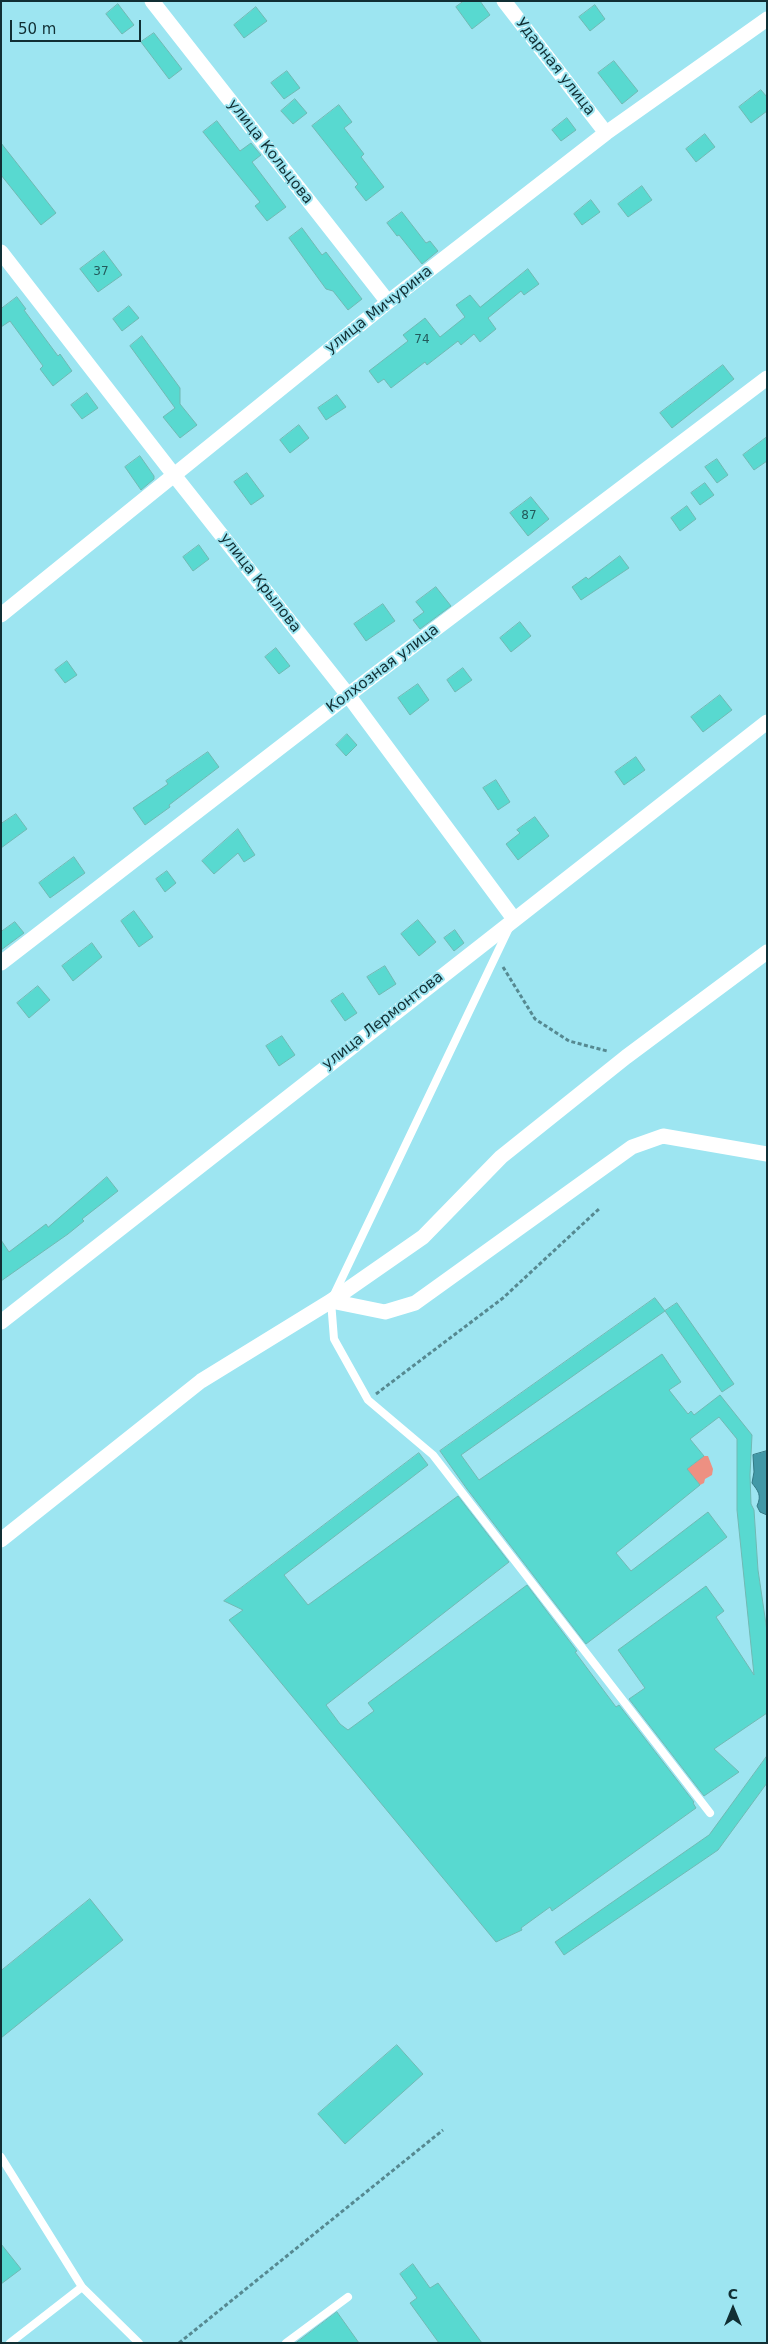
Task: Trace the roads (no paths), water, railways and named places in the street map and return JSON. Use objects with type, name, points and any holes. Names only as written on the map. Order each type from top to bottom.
[{"type":"street","name":"улица Кольцова","points":[[152,1],[388,302]]},
{"type":"street","name":"Ударная улица","points":[[504,1],[606,133]]},
{"type":"street","name":"улица Мичурина","points":[[1,615],[388,302],[606,133],[767,19]]},
{"type":"street","name":"улица Крылова","points":[[1,252],[348,695],[514,919]]},
{"type":"street","name":"Колхозная улица","points":[[1,963],[348,695],[767,378]]},
{"type":"street","name":"улица Лермонтова","points":[[1,1322],[767,722]]},
{"type":"street","points":[[1,1540],[200,1381],[331,1301],[423,1237],[500,1157],[626,1057],[767,952]]},
{"type":"street","points":[[331,1301],[385,1312],[415,1303],[632,1147],[663,1136],[767,1154]]},
{"type":"lane","points":[[514,919],[331,1301],[334,1338],[368,1400],[433,1455],[710,1812]]},
{"type":"lane","points":[[1,2157],[82,2287],[140,2343]]},
{"type":"lane","points":[[10,2343],[82,2287]]},
{"type":"lane","points":[[286,2343],[348,2296]]},
{"type":"water","points":[[767,1451],[767,1515],[760,1512],[757,1506],[758,1491],[752,1483],[754,1472],[753,1455]]}]
